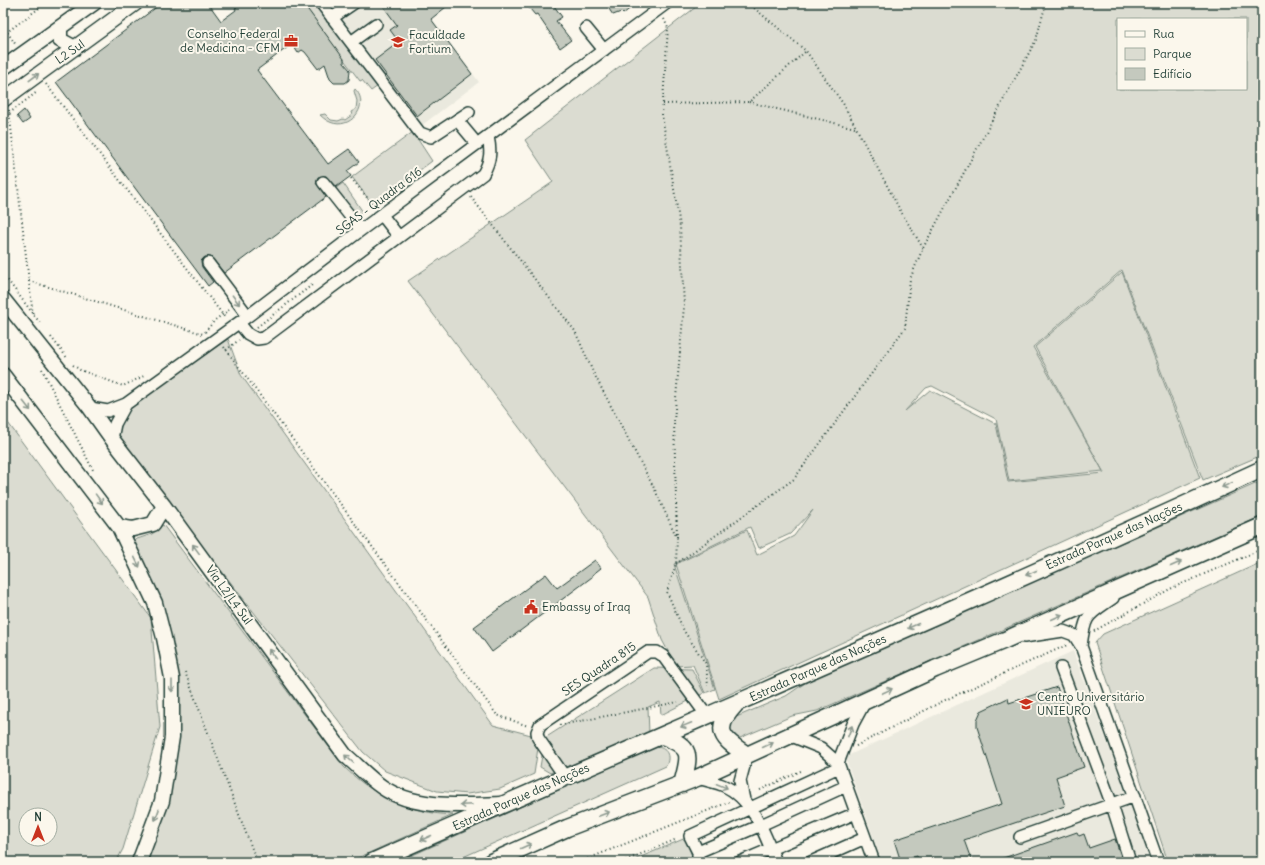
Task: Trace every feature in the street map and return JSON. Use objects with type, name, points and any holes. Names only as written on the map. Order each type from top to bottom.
[{"type":"highway","name":"Estrada Parque das Nações","points":[[372,862],[504,803],[735,705],[1262,469]]},
{"type":"highway","points":[[490,862],[506,859],[567,828],[697,778],[935,669],[1134,584],[1262,526]]},
{"type":"highway","points":[[735,705],[727,714],[722,725],[723,734],[728,743],[747,754]]},
{"type":"highway","points":[[663,736],[678,742],[685,750],[687,760],[682,784]]},
{"type":"main road","points":[[3,68],[94,3]]},
{"type":"main road","name":"L2 Sul","points":[[5,99],[136,3]]},
{"type":"main road","points":[[60,28],[60,40],[75,48]]},
{"type":"main road","name":"Via L2/L4 Sul","points":[[3,299],[90,408],[164,506],[345,755],[382,788],[409,799],[453,806],[504,803]]},
{"type":"main road","points":[[3,375],[119,527],[154,603],[164,638],[172,678],[172,737],[162,801],[139,862]]},
{"type":"main road","points":[[119,527],[133,529],[153,524],[164,506]]},
{"type":"street","points":[[321,3],[420,133],[431,137],[469,112]]},
{"type":"street","points":[[332,18],[354,3]]},
{"type":"street","name":"SGAS - Quadra 616","points":[[90,408],[108,411],[126,404],[240,322],[360,230],[662,6]]},
{"type":"street","points":[[351,42],[376,24]]},
{"type":"street","points":[[586,28],[604,50]]},
{"type":"street","points":[[457,120],[477,144]]},
{"type":"street","points":[[208,263],[239,304],[240,322],[248,334],[257,339],[264,338],[483,174],[489,164],[491,151],[488,136]]},
{"type":"street","points":[[323,182],[360,230]]},
{"type":"street","points":[[382,215],[399,237]]},
{"type":"street","name":"SGAS - Quadra 616","points":[[112,439],[115,424],[126,404]]},
{"type":"street","points":[[1080,641],[1083,626],[1087,618],[1094,611],[1134,584]]},
{"type":"street","points":[[1005,640],[1063,631],[1074,635],[1080,641],[1158,862]]},
{"type":"street","name":"SES Quadra 815","points":[[538,730],[540,725],[648,652],[657,652],[663,656],[707,716]]},
{"type":"street","points":[[1061,668],[1112,804],[1130,862]]},
{"type":"street","points":[[866,700],[853,724],[840,761],[846,786],[873,862]]},
{"type":"street","points":[[538,730],[538,738],[565,777]]},
{"type":"street","points":[[789,735],[821,748],[840,761]]},
{"type":"street","points":[[746,804],[740,781],[747,754]]},
{"type":"street","points":[[840,761],[746,804],[690,836],[698,857],[846,786]]},
{"type":"street","points":[[697,778],[722,785],[746,804],[761,826],[776,862]]},
{"type":"street","points":[[1020,837],[1135,796]]},
{"type":"street","points":[[740,862],[856,813]]},
{"type":"street","points":[[811,862],[865,838]]},
{"type":"path","points":[[3,8],[11,3]]},
{"type":"path","points":[[3,36],[46,3]]},
{"type":"path","points":[[748,3],[806,51],[844,105],[900,210],[923,248]]},
{"type":"path","points":[[676,564],[794,479],[905,328],[910,279],[923,248],[1036,40],[1046,3]]},
{"type":"path","points":[[662,6],[668,28],[662,115],[680,226],[684,306],[674,421],[677,538],[676,564],[667,592],[684,631],[706,664],[708,686]]},
{"type":"path","points":[[3,26],[7,32]]},
{"type":"path","points":[[750,102],[806,51]]},
{"type":"path","points":[[37,75],[47,84],[223,314],[240,322]]},
{"type":"path","points":[[5,99],[33,319]]},
{"type":"path","points":[[663,104],[750,102],[856,128]]},
{"type":"path","points":[[350,178],[373,207],[379,202]]},
{"type":"path","points":[[464,188],[575,331],[593,372],[655,490],[677,538]]},
{"type":"path","points":[[3,274],[41,324]]},
{"type":"path","points":[[226,350],[312,285],[303,274]]},
{"type":"path","points":[[29,281],[203,334]]},
{"type":"path","points":[[196,338],[203,334],[223,314],[239,304]]},
{"type":"path","points":[[50,336],[72,364],[80,370],[123,386],[151,371]]},
{"type":"path","points":[[217,338],[497,715],[538,730],[678,702]]},
{"type":"path","points":[[840,761],[943,701],[1080,641],[1170,588],[1262,549]]},
{"type":"path","points":[[580,862],[735,800],[746,804],[770,784],[809,768]]},
{"type":"path","points":[[622,862],[677,839]]},
{"type":"shaded area","name":"Faculdade Fortium","points":[[317,3],[420,3],[479,82],[413,132]]},
{"type":"shaded area","name":"Centro Universitário UNIEURO","points":[[1073,651],[1152,862],[882,862],[845,757]]},
{"type":"green space","points":[[301,3],[317,3],[378,86],[371,91],[362,80],[360,81]]},
{"type":"green space","points":[[701,3],[1262,3],[1262,455],[1203,480],[1122,270],[1033,347],[1100,465],[1035,347],[1122,272],[1200,478],[719,699],[676,564],[747,530],[757,555],[794,536],[813,510],[790,534],[759,548],[750,527],[674,564],[715,689],[705,693],[693,665],[676,666],[662,640],[648,597],[408,281],[553,182],[525,140]],"holes":[[[932,386],[996,419],[1009,481],[1103,471],[1104,473],[1008,482],[996,424],[930,390],[905,411],[926,388]]]},
{"type":"green space","points":[[355,89],[360,96],[361,104],[354,118],[339,124],[329,122],[320,115],[325,114],[331,120],[338,121],[343,119],[345,120],[352,115],[351,112],[356,109],[357,101],[354,91]]},
{"type":"green space","points":[[413,132],[432,161],[373,205],[352,177]]},
{"type":"green space","points":[[343,183],[363,212],[356,215],[336,188]]},
{"type":"green space","points":[[228,339],[241,375],[493,725],[531,735],[538,748],[534,774],[500,789],[467,794],[437,791],[385,771],[363,752],[117,437],[126,413],[131,406]]},
{"type":"green space","points":[[3,416],[151,618],[160,727],[123,849],[116,862],[3,862]]},
{"type":"green space","points":[[1262,481],[1262,516],[817,711],[792,716],[740,738],[736,737],[730,731],[729,724],[734,718],[786,696],[808,681]]},
{"type":"green space","points":[[163,525],[344,767],[368,787],[394,802],[422,811],[453,815],[349,862],[147,862],[165,814],[174,774],[178,734],[178,689],[131,541],[152,534]]},
{"type":"green space","points":[[1262,562],[1262,862],[1168,862],[1095,643],[1103,634]]},
{"type":"green space","points":[[654,668],[692,669],[704,693],[661,715],[660,702],[648,707],[649,734],[550,773],[540,767],[545,738]]},
{"type":"green space","points":[[655,747],[665,750],[667,753],[668,759],[666,766],[452,862],[397,862]]},
{"type":"green space","points":[[686,838],[694,862],[629,862],[681,840]]},
{"type":"building","points":[[162,3],[208,3],[221,21],[236,10],[235,8],[237,7],[234,3],[303,3],[344,59],[344,63],[350,70],[349,80],[345,83],[334,83],[330,79],[325,64],[318,69],[305,52],[302,50],[298,53],[292,44],[257,70],[328,164],[349,149],[359,162],[347,171],[351,176],[336,187],[326,176],[318,177],[316,183],[326,197],[224,273],[211,257],[204,258],[201,261],[202,267],[213,282],[208,286],[56,82]]},
{"type":"building","points":[[381,3],[451,3],[431,19],[472,74],[417,116],[375,60],[399,42],[390,30],[397,25]]},
{"type":"building","points":[[525,3],[552,3],[562,17],[556,21],[571,40],[560,48],[537,14],[535,15]]},
{"type":"building","points":[[605,3],[637,3],[623,14],[621,12],[613,15]]},
{"type":"building","points":[[24,110],[30,119],[23,124],[17,116]]},
{"type":"building","points":[[595,560],[601,568],[592,575],[592,577],[492,652],[474,627],[546,574],[557,588]]},
{"type":"building","points":[[1057,687],[1084,767],[1056,777],[1065,806],[964,840],[972,862],[919,862],[917,856],[901,862],[894,840],[1002,804],[977,727],[977,720],[981,711],[1008,698],[1009,703]]},
{"type":"building","points":[[1077,832],[1079,836],[1084,834],[1089,848],[1115,839],[1123,862],[995,862],[995,861]]},
{"type":"place","name":"Conselho Federal de Medicina - CFM","points":[[291,41]]},
{"type":"place","name":"Faculdade Fortium","points":[[398,42]]},
{"type":"place","name":"Embassy of Iraq","points":[[531,607]]},
{"type":"place","name":"Centro Universitário UNIEURO","points":[[1026,704]]}]
